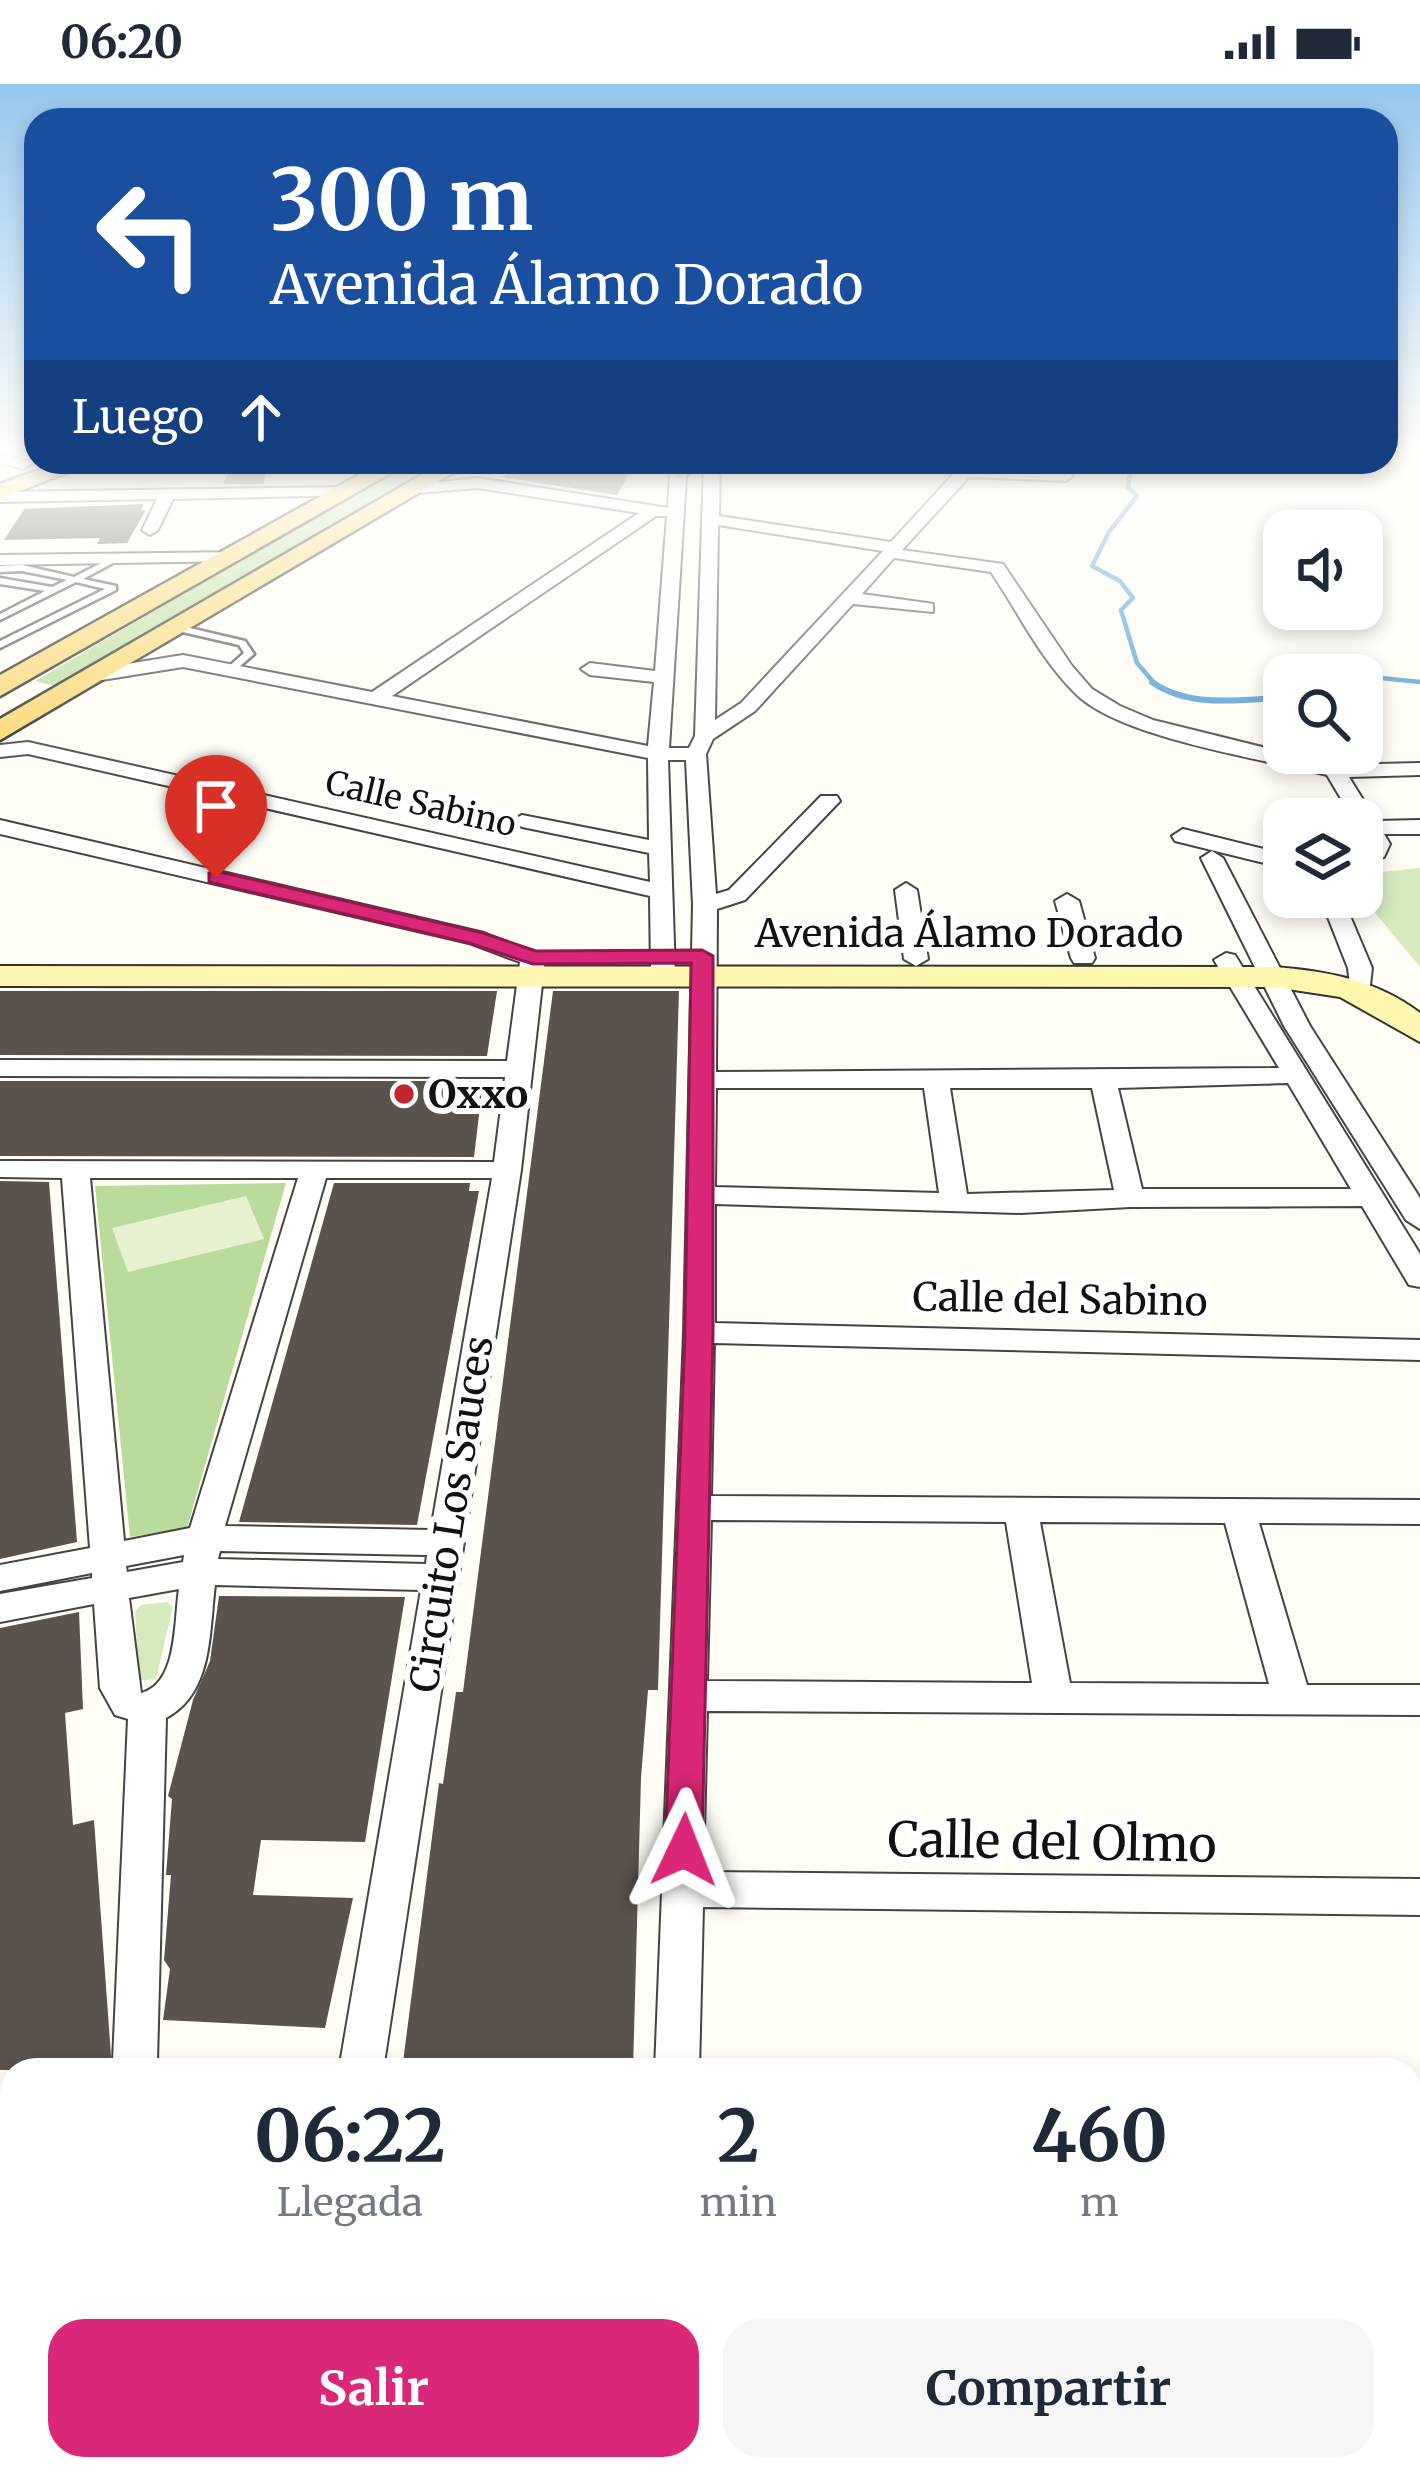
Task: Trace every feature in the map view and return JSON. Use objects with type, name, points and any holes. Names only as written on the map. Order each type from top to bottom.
[{"type":"main road","points":[[2,711],[224,565]]},
{"type":"main road","points":[[2,711],[102,674],[287,565]]},
{"type":"street","points":[[372,700],[573,565]]},
{"type":"street","points":[[663,966],[658,754],[673,565]]},
{"type":"street","points":[[677,2058],[699,1333],[705,905],[700,745],[708,565]]},
{"type":"street","points":[[102,674],[183,662],[658,754],[700,745],[748,707],[880,565]]},
{"type":"street","points":[[978,565],[997,568],[1085,693],[1146,724],[1263,753]]},
{"type":"street","points":[[851,598],[927,608]]},
{"type":"street","points":[[173,633],[183,662]]},
{"type":"street","points":[[590,669],[665,678]]},
{"type":"street","name":"Calle Sabino","points":[[2,711],[28,748],[660,891]]},
{"type":"street","points":[[1383,770],[1420,769]]},
{"type":"street","points":[[705,905],[737,895],[829,801]]},
{"type":"street","points":[[522,821],[657,848]]},
{"type":"street","points":[[0,827],[476,938],[532,966]]},
{"type":"street","points":[[1383,828],[1420,827]]},
{"type":"street","points":[[1184,836],[1263,856]]},
{"type":"street","points":[[1212,858],[1296,1075],[1420,1278]]},
{"type":"street","points":[[906,890],[916,959]]},
{"type":"street","points":[[1066,901],[1083,958]]},
{"type":"street","points":[[1339,918],[1360,978],[1420,1031]]},
{"type":"street","name":"Avenida Álamo Dorado","points":[[0,976],[230,968],[1083,958],[1251,968],[1339,982],[1360,978]]},
{"type":"street","name":"Avenida Álamo Dorado","points":[[0,961],[230,968]]},
{"type":"street","name":"Avenida Álamo Dorado","points":[[702,965],[1251,968]]},
{"type":"street","name":"Circuito Los Sauces","points":[[363,2058],[507,1170],[532,966]]},
{"type":"street","points":[[1251,968],[1297,1026],[1420,1220]]},
{"type":"street","points":[[1360,978],[1396,985],[1420,1004]]},
{"type":"street","points":[[0,1068],[520,1069]]},
{"type":"street","points":[[700,1081],[1296,1075]]},
{"type":"street","points":[[1103,1080],[1130,1198]]},
{"type":"street","points":[[936,1082],[954,1201]]},
{"type":"street","points":[[1331,1132],[1366,1136]]},
{"type":"street","points":[[0,1169],[507,1170]]},
{"type":"street","points":[[75,1171],[119,1688],[128,1704],[147,1710],[170,1698],[184,1678],[201,1555],[315,1169]]},
{"type":"street","points":[[698,1195],[1021,1204],[1130,1198],[1370,1197]]},
{"type":"street","name":"Calle del Sabino","points":[[699,1333],[1420,1350]]},
{"type":"street","points":[[691,1508],[1420,1512]]},
{"type":"street","points":[[1238,1508],[1292,1699]]},
{"type":"street","points":[[1021,1509],[1053,1695]]},
{"type":"street","points":[[0,1578],[107,1572],[201,1555],[443,1560]]},
{"type":"street","points":[[0,1608],[107,1572]]},
{"type":"street","points":[[689,1696],[1420,1700]]},
{"type":"street","points":[[135,2058],[147,1710]]},
{"type":"street","name":"Calle del Olmo","points":[[682,1889],[1420,1897]]},
{"type":"lane","points":[[0,565],[113,588],[0,644]]},
{"type":"lane","points":[[0,617],[104,565]]},
{"type":"lane","points":[[0,580],[52,590]]},
{"type":"lane","points":[[173,633],[242,643],[250,654],[229,671]]},
{"type":"green space","points":[[233,565],[266,565],[58,687],[35,681]]},
{"type":"green space","points":[[1420,868],[1420,967],[1379,918],[1383,872]]},
{"type":"green space","points":[[286,1183],[187,1528],[130,1537],[95,1186]]},
{"type":"green space","points":[[246,1196],[264,1239],[128,1272],[112,1228]]},
{"type":"green space","points":[[167,1602],[173,1607],[156,1679],[139,1681],[135,1612],[141,1605]]},
{"type":"building","points":[[0,991],[497,991],[487,1056],[0,1055]]},
{"type":"building","points":[[553,991],[679,991],[658,1690],[648,1690],[641,1778],[633,2058],[404,2058],[439,1783],[443,1784],[456,1692],[463,1692]]},
{"type":"building","points":[[0,1081],[483,1081],[474,1157],[0,1156]]},
{"type":"building","points":[[0,1181],[49,1182],[77,1542],[0,1559]]},
{"type":"building","points":[[334,1183],[470,1183],[469,1191],[479,1191],[417,1525],[239,1522]]},
{"type":"building","points":[[219,1596],[405,1597],[365,1842],[261,1840],[253,1895],[353,1898],[325,2028],[163,2020],[170,1969],[164,1960],[171,1875],[166,1875],[172,1799],[168,1796],[193,1700],[210,1661]]},
{"type":"building","points":[[79,1612],[83,1709],[65,1713],[73,1825],[94,1820],[111,2058],[0,2058],[0,1628]]},
{"type":"waterway","points":[[1093,565],[1120,581],[1133,598],[1121,610],[1137,663],[1155,683]]},
{"type":"waterway","points":[[1383,678],[1420,682]]},
{"type":"waterway","points":[[1155,683],[1199,699],[1263,699]]},
{"type":"place","name":"Oxxo","points":[[404,1094]]},
{"type":"route","points":[[216,878],[476,938],[533,958],[702,956],[699,1333],[684,1850]]}]
